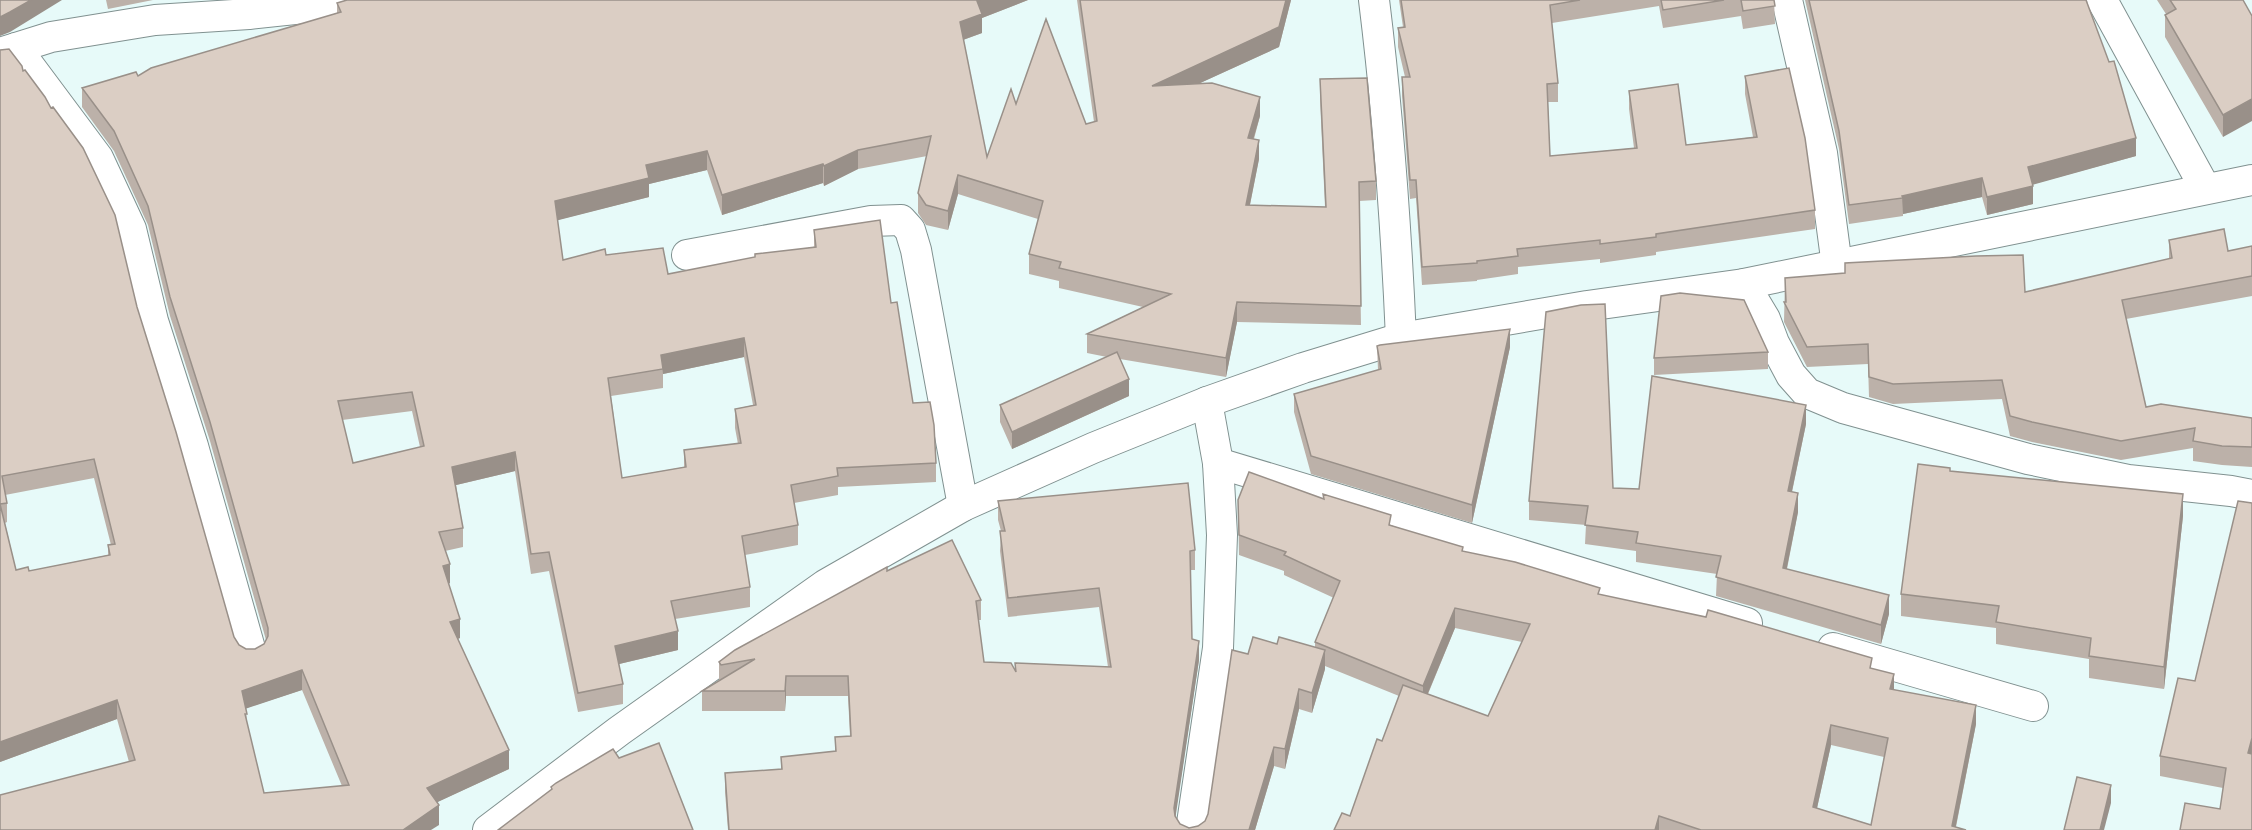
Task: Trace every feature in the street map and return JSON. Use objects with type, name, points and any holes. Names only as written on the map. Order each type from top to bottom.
[{"type":"street","points":[[251,652],[194,446],[153,321],[131,229],[98,158],[8,50],[51,38],[155,20],[249,14],[342,4],[353,0]]},
{"type":"street","points":[[1374,0],[1386,97],[1396,223],[1401,338]]},
{"type":"street","points":[[1787,0],[1822,153],[1837,266]]},
{"type":"street","points":[[2102,0],[2205,189]]},
{"type":"street","points":[[488,830],[619,731],[825,585],[963,506],[1093,448],[1207,402],[1303,368],[1401,338],[1587,306],[1744,284],[2252,180]]},
{"type":"street","points":[[687,255],[871,221],[901,220],[910,230],[916,250],[963,506]]},
{"type":"street","points":[[1744,284],[1765,319],[1774,343],[1791,375],[1807,393],[1843,408],[2028,459],[2128,480],[2231,490],[2252,495]]},
{"type":"street","points":[[1191,830],[1218,648],[1222,535],[1218,464],[1207,402]]},
{"type":"street","points":[[1218,464],[1770,629]]},
{"type":"street","points":[[1804,639],[2033,706]]},
{"type":"building","points":[[0,0],[31,0],[0,17]]},
{"type":"building","points":[[347,0],[980,0],[977,1],[982,14],[960,22],[987,157],[1011,89],[1016,104],[1046,19],[1086,124],[1097,121],[1080,0],[1286,0],[1279,27],[1152,86],[1212,83],[1260,97],[1248,138],[1259,140],[1246,205],[1326,207],[1320,79],[1367,78],[1376,181],[1359,182],[1361,306],[1237,302],[1226,358],[1087,334],[1171,294],[1059,268],[1061,262],[1029,254],[1043,201],[958,175],[948,211],[926,205],[918,193],[931,136],[858,150],[824,166],[823,164],[722,195],[707,151],[646,165],[649,178],[555,201],[563,260],[605,249],[606,255],[663,248],[668,274],[755,257],[755,254],[816,247],[814,230],[880,220],[891,303],[897,302],[913,403],[930,402],[936,463],[837,468],[838,476],[791,485],[798,525],[742,536],[750,587],[671,601],[678,631],[615,646],[623,684],[578,693],[549,552],[531,554],[515,452],[452,467],[463,528],[439,532],[450,564],[443,566],[460,619],[450,622],[509,750],[427,788],[439,805],[403,830],[0,830],[0,795],[135,760],[117,700],[0,742],[0,504],[0,50],[9,49],[22,66],[23,71],[25,70],[51,108],[53,107],[83,148],[115,215],[137,307],[176,432],[234,637],[239,645],[246,649],[255,649],[264,644],[268,636],[268,628],[210,422],[170,297],[148,206],[114,131],[82,88],[136,72],[138,76],[151,68],[341,12],[337,3]],"holes":[[[744,338],[756,405],[735,409],[741,443],[684,450],[686,467],[622,478],[608,378],[663,369],[661,355]],[[412,392],[424,446],[353,463],[338,401]],[[94,459],[115,544],[108,545],[110,555],[29,571],[28,567],[16,570],[0,504],[7,503],[2,476]],[[302,670],[349,785],[264,793],[245,714],[247,714],[242,691]]]},
{"type":"building","points":[[1401,0],[1580,0],[1550,5],[1558,83],[1547,84],[1550,156],[1637,148],[1629,91],[1678,84],[1686,145],[1757,137],[1745,76],[1789,68],[1805,138],[1815,210],[1656,234],[1656,237],[1600,244],[1600,240],[1517,249],[1518,256],[1477,261],[1477,263],[1422,267],[1416,180],[1410,180],[1402,77],[1410,77],[1398,28],[1405,27]]},
{"type":"building","points":[[1661,0],[1724,0],[1663,10]]},
{"type":"building","points":[[1741,0],[1774,0],[1775,6],[1743,11]]},
{"type":"building","points":[[1809,0],[2086,0],[2109,62],[2114,61],[2136,138],[2028,167],[2033,186],[1987,197],[1982,178],[1902,196],[1903,198],[1849,205],[1839,131]]},
{"type":"building","points":[[2170,0],[2243,0],[2252,16],[2252,99],[2223,115],[2165,15],[2176,9]]},
{"type":"building","points":[[2224,229],[2228,251],[2252,246],[2252,276],[2122,300],[2146,407],[2161,404],[2252,418],[2252,447],[2222,446],[2193,441],[2195,428],[2121,441],[2032,422],[2010,416],[2002,380],[1893,384],[1869,377],[1868,344],[1807,347],[1784,302],[1786,302],[1785,278],[1845,273],[1845,263],[1976,256],[2023,255],[2025,292],[2172,258],[2169,240]]},
{"type":"building","points":[[1680,293],[1744,300],[1768,352],[1654,358],[1661,296]]},
{"type":"building","points":[[1605,304],[1613,488],[1639,489],[1652,376],[1806,405],[1788,491],[1798,493],[1783,568],[1889,595],[1881,625],[1716,577],[1721,556],[1636,543],[1638,532],[1585,525],[1588,506],[1529,501],[1546,312],[1581,305]]},
{"type":"building","points":[[1510,329],[1472,505],[1311,456],[1294,394],[1381,369],[1377,346],[1380,345]]},
{"type":"building","points":[[1117,352],[1129,379],[1012,432],[1000,405]]},
{"type":"building","points":[[1918,464],[1950,468],[1950,471],[2183,494],[2164,667],[2089,656],[2091,638],[1996,622],[1999,606],[1901,594]]},
{"type":"building","points":[[1249,472],[1324,499],[1323,494],[1391,515],[1389,525],[1463,547],[1462,551],[1515,562],[1600,588],[1598,594],[1706,617],[1708,610],[1872,658],[1870,668],[1894,674],[1890,689],[1976,705],[1952,826],[1966,830],[1701,830],[1659,816],[1655,830],[1334,830],[1342,813],[1350,816],[1377,739],[1382,741],[1403,685],[1488,716],[1530,624],[1455,608],[1423,686],[1315,642],[1340,581],[1284,555],[1286,552],[1239,535],[1238,500]],"holes":[[[1831,725],[1888,738],[1871,825],[1813,807]]]},
{"type":"building","points":[[1188,483],[1195,550],[1190,551],[1192,639],[1199,641],[1174,808],[1175,816],[1180,824],[1189,828],[1198,826],[1205,821],[1208,814],[1232,650],[1248,654],[1253,637],[1277,644],[1279,637],[1325,650],[1312,693],[1299,689],[1285,749],[1274,747],[1249,830],[729,830],[725,773],[782,769],[781,757],[836,751],[835,737],[851,736],[848,676],[786,676],[785,691],[702,691],[755,659],[721,665],[719,662],[735,650],[887,567],[887,571],[952,540],[981,600],[976,601],[984,662],[1011,663],[1016,672],[1015,663],[1111,667],[1099,588],[1008,598],[1000,531],[1005,531],[998,501]]},
{"type":"building","points":[[2238,501],[2252,503],[2252,738],[2248,753],[2252,754],[2252,830],[2180,830],[2185,803],[2220,809],[2226,768],[2160,756],[2178,678],[2195,681]]},
{"type":"building","points":[[659,743],[693,830],[498,830],[552,789],[551,787],[556,783],[613,749],[619,758]]},
{"type":"building","points":[[2077,777],[2111,785],[2100,830],[2064,830]]}]
